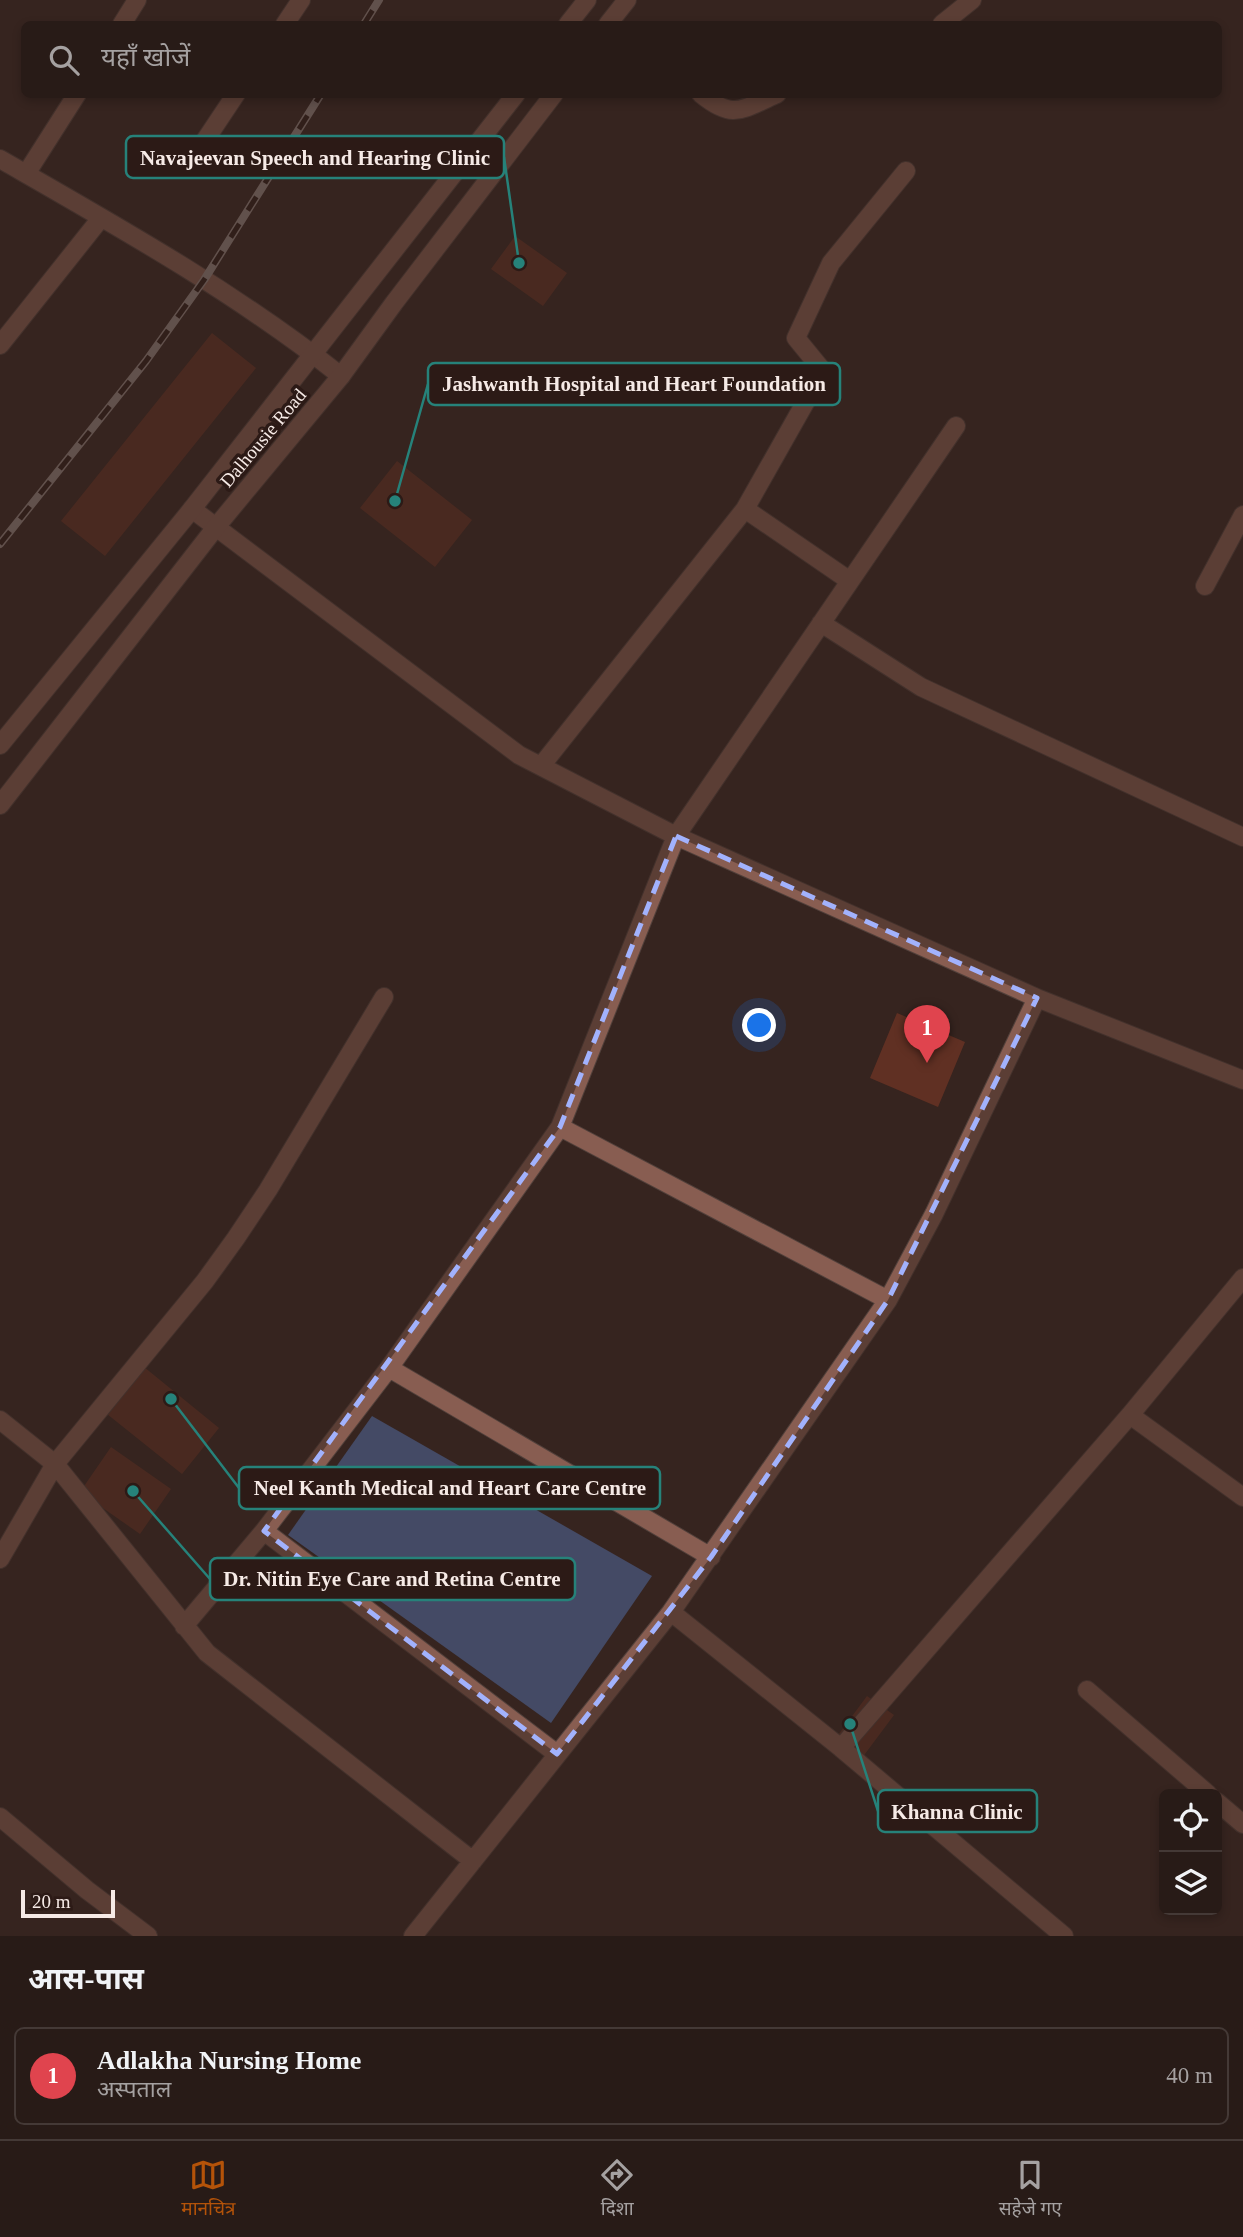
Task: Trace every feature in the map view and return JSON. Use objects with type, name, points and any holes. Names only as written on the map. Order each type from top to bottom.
[{"type":"street","points":[[124,21],[138,0]]},
{"type":"street","points":[[287,21],[301,0]]},
{"type":"street","points":[[570,21],[587,0]]},
{"type":"street","points":[[613,21],[627,0]]},
{"type":"street","points":[[946,21],[972,0]]},
{"type":"street","points":[[26,174],[74,98]]},
{"type":"street","points":[[200,148],[233,98]]},
{"type":"street","name":"Dalhousie Road","points":[[0,745],[192,509],[513,98]]},
{"type":"street","name":"Dalhousie Road","points":[[0,805],[216,527],[341,376],[551,98]]},
{"type":"street","points":[[706,98],[727,112],[767,98]]},
{"type":"street","points":[[0,159],[178,264],[313,354],[341,376]]},
{"type":"street","points":[[541,766],[745,509],[823,372],[796,338],[831,262],[906,171]]},
{"type":"street","points":[[0,345],[101,218]]},
{"type":"street","points":[[184,1626],[264,1531],[389,1368],[560,1127],[676,836],[956,426]]},
{"type":"street","points":[[192,509],[519,755],[676,836],[1037,998],[1243,1080]]},
{"type":"street","points":[[745,509],[850,580]]},
{"type":"street","points":[[1205,586],[1243,515]]},
{"type":"street","points":[[821,623],[921,687],[1243,837]]},
{"type":"street","points":[[0,1559],[55,1464],[205,1281],[236,1238],[384,996]]},
{"type":"street","points":[[413,1936],[671,1612],[888,1300],[934,1214],[1037,998]]},
{"type":"street","points":[[560,1127],[888,1300]]},
{"type":"street","points":[[841,1748],[1130,1415],[1243,1278]]},
{"type":"street","points":[[389,1368],[710,1557]]},
{"type":"street","points":[[1130,1415],[1243,1497]]},
{"type":"street","points":[[0,1420],[55,1464],[207,1653],[473,1861]]},
{"type":"street","points":[[264,1531],[558,1754]]},
{"type":"street","points":[[671,1612],[841,1748],[1064,1936]]},
{"type":"street","points":[[1087,1689],[1202,1789]]},
{"type":"street","points":[[1222,1806],[1243,1824]]},
{"type":"street","points":[[0,1817],[87,1890],[148,1936]]},
{"type":"highlighted area","points":[[676,836],[1037,998],[888,1300],[711,1557],[557,1754],[264,1531],[560,1127]]},
{"type":"shaded area","points":[[372,1416],[652,1576],[551,1723],[288,1535]]},
{"type":"building","points":[[515,236],[567,273],[543,306],[491,269]]},
{"type":"building","points":[[212,333],[256,368],[105,556],[61,521]]},
{"type":"building","points":[[397,461],[472,520],[435,567],[360,508]]},
{"type":"building","points":[[897,1013],[965,1042],[938,1107],[870,1078]]},
{"type":"building","points":[[144,1367],[219,1428],[182,1474],[107,1414]]},
{"type":"building","points":[[111,1447],[171,1489],[140,1534],[80,1492]]},
{"type":"building","points":[[867,1696],[894,1715],[856,1766],[830,1746]]},
{"type":"railway","points":[[366,21],[379,0]]},
{"type":"railway","points":[[0,544],[146,361],[204,280],[318,98]]},
{"type":"place","name":"Navajeevan Speech and Hearing Clinic","points":[[519,263]]},
{"type":"place","name":"Jashwanth Hospital and Heart Foundation","points":[[395,501]]},
{"type":"place","name":"Adlakha Nursing Home","points":[[927,1063]]},
{"type":"place","name":"Neel Kanth Medical and Heart Care Centre","points":[[171,1399]]},
{"type":"place","name":"Dr. Nitin Eye Care and Retina Centre","points":[[133,1491]]},
{"type":"place","name":"Khanna Clinic","points":[[850,1724]]}]
